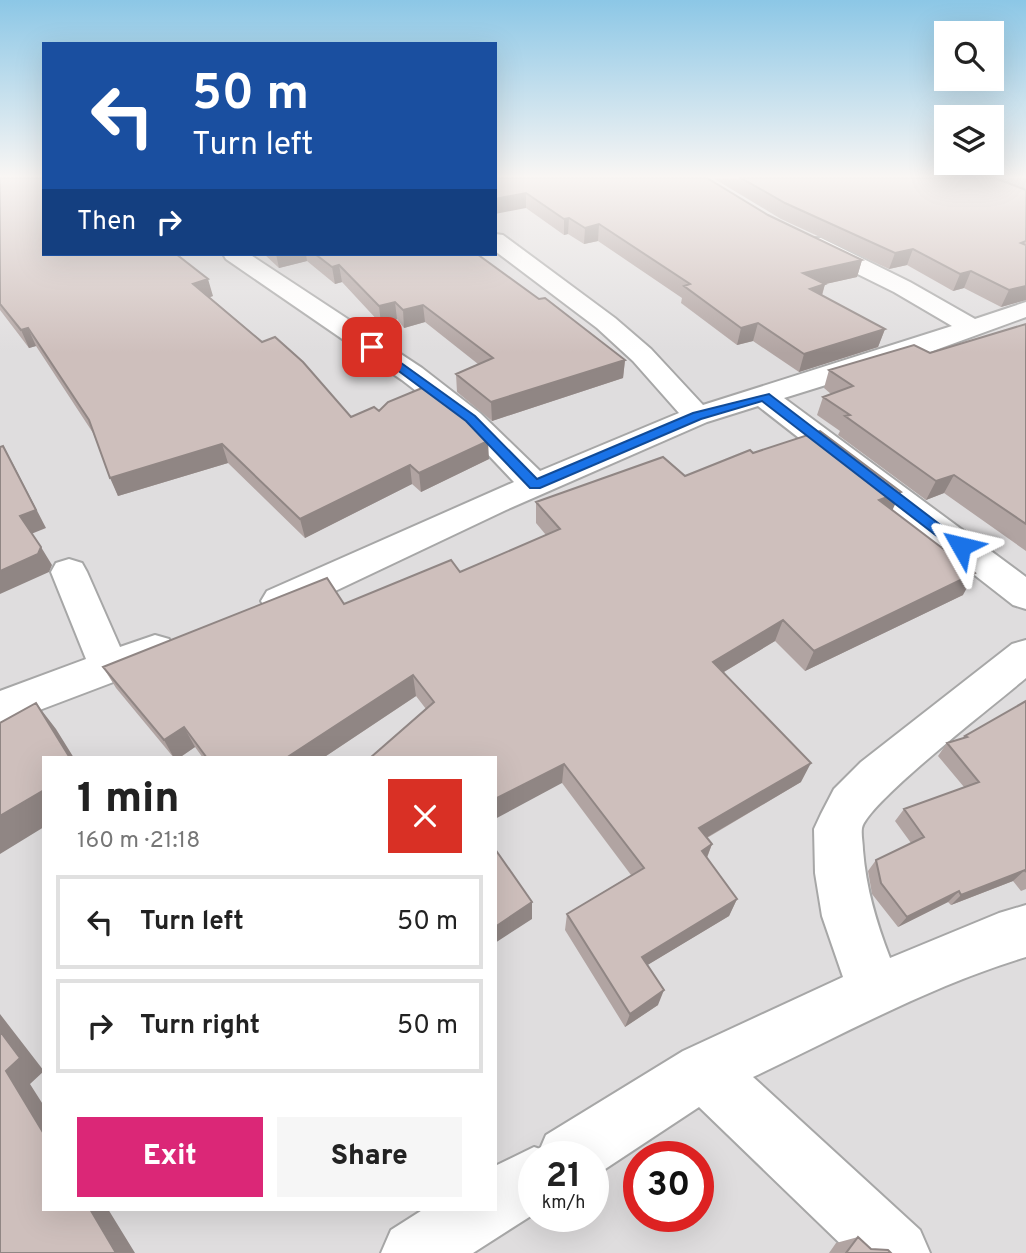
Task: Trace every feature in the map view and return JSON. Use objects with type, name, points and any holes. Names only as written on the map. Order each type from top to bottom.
[{"type":"street","points":[[798,236],[901,287],[973,328]]},
{"type":"street","points":[[497,241],[606,323],[642,355],[697,416]]},
{"type":"street","points":[[237,256],[412,374],[470,419],[535,485]]},
{"type":"street","points":[[246,614],[296,595],[535,485],[697,416],[764,397],[1026,309]]},
{"type":"street","points":[[764,397],[1026,596]]},
{"type":"street","points":[[69,572],[108,667]]},
{"type":"street","points":[[0,709],[183,638]]},
{"type":"street","points":[[875,991],[848,915],[840,873],[838,829],[850,804],[877,776],[1026,655]]},
{"type":"street","points":[[593,1141],[703,1071],[875,991],[999,939],[1026,931]]},
{"type":"street","points":[[703,1071],[897,1253]]},
{"type":"street","points":[[497,1201],[518,1188]]},
{"type":"street","points":[[414,1253],[481,1211]]},
{"type":"shaded area","points":[[0,236],[34,236],[42,251],[42,256],[497,256],[497,236],[1026,236],[1026,1253],[0,1253]]},
{"type":"building","points":[[0,236],[42,236],[42,256],[179,256],[208,279],[193,284],[262,342],[275,337],[303,362],[351,417],[374,407],[379,411],[388,402],[427,386],[457,408],[488,441],[419,473],[410,465],[300,519],[222,444],[110,478],[89,420],[28,328],[21,330],[0,304]]},
{"type":"building","points":[[618,236],[813,236],[862,260],[803,273],[825,284],[810,289],[885,329],[804,354],[758,323],[741,328],[684,286],[690,284]]},
{"type":"building","points":[[859,236],[1026,236],[1026,241],[1021,243],[1026,245],[1026,286],[1009,290],[971,271],[960,274],[913,249],[895,253]]},
{"type":"building","points":[[318,256],[480,256],[539,299],[545,298],[625,360],[491,402],[456,374],[493,358],[423,305],[403,310],[395,302],[379,306],[339,265],[332,267]]},
{"type":"building","points":[[1026,324],[1026,524],[954,475],[936,481],[845,416],[850,415],[823,397],[853,386],[829,370],[914,345],[930,353]]},
{"type":"building","points":[[820,431],[901,492],[879,500],[975,573],[814,651],[783,620],[713,662],[811,763],[699,828],[712,844],[702,851],[737,899],[642,957],[664,990],[630,1014],[567,914],[644,868],[564,764],[497,798],[497,756],[372,756],[434,702],[413,675],[289,756],[206,756],[184,727],[164,740],[103,667],[327,578],[344,604],[451,560],[460,572],[560,529],[536,502],[663,457],[685,476],[750,450],[753,453]]},
{"type":"building","points":[[3,446],[36,510],[20,516],[41,547],[38,554],[0,571],[0,447]]},
{"type":"building","points":[[1026,701],[1026,872],[1025,870],[961,895],[959,891],[907,917],[881,883],[876,860],[924,837],[904,809],[979,782],[947,743],[967,737],[965,736]]},
{"type":"building","points":[[36,703],[69,756],[42,756],[42,791],[0,816],[0,723]]},
{"type":"building","points":[[497,852],[532,902],[497,926]]},
{"type":"building","points":[[0,1031],[20,1058],[6,1071],[42,1131],[42,1211],[91,1211],[116,1253],[0,1253]]},
{"type":"building","points":[[858,1237],[871,1249],[888,1250],[891,1253],[846,1253]]},
{"type":"route","points":[[372,347],[470,419],[535,485],[697,416],[764,397],[961,546]]}]
